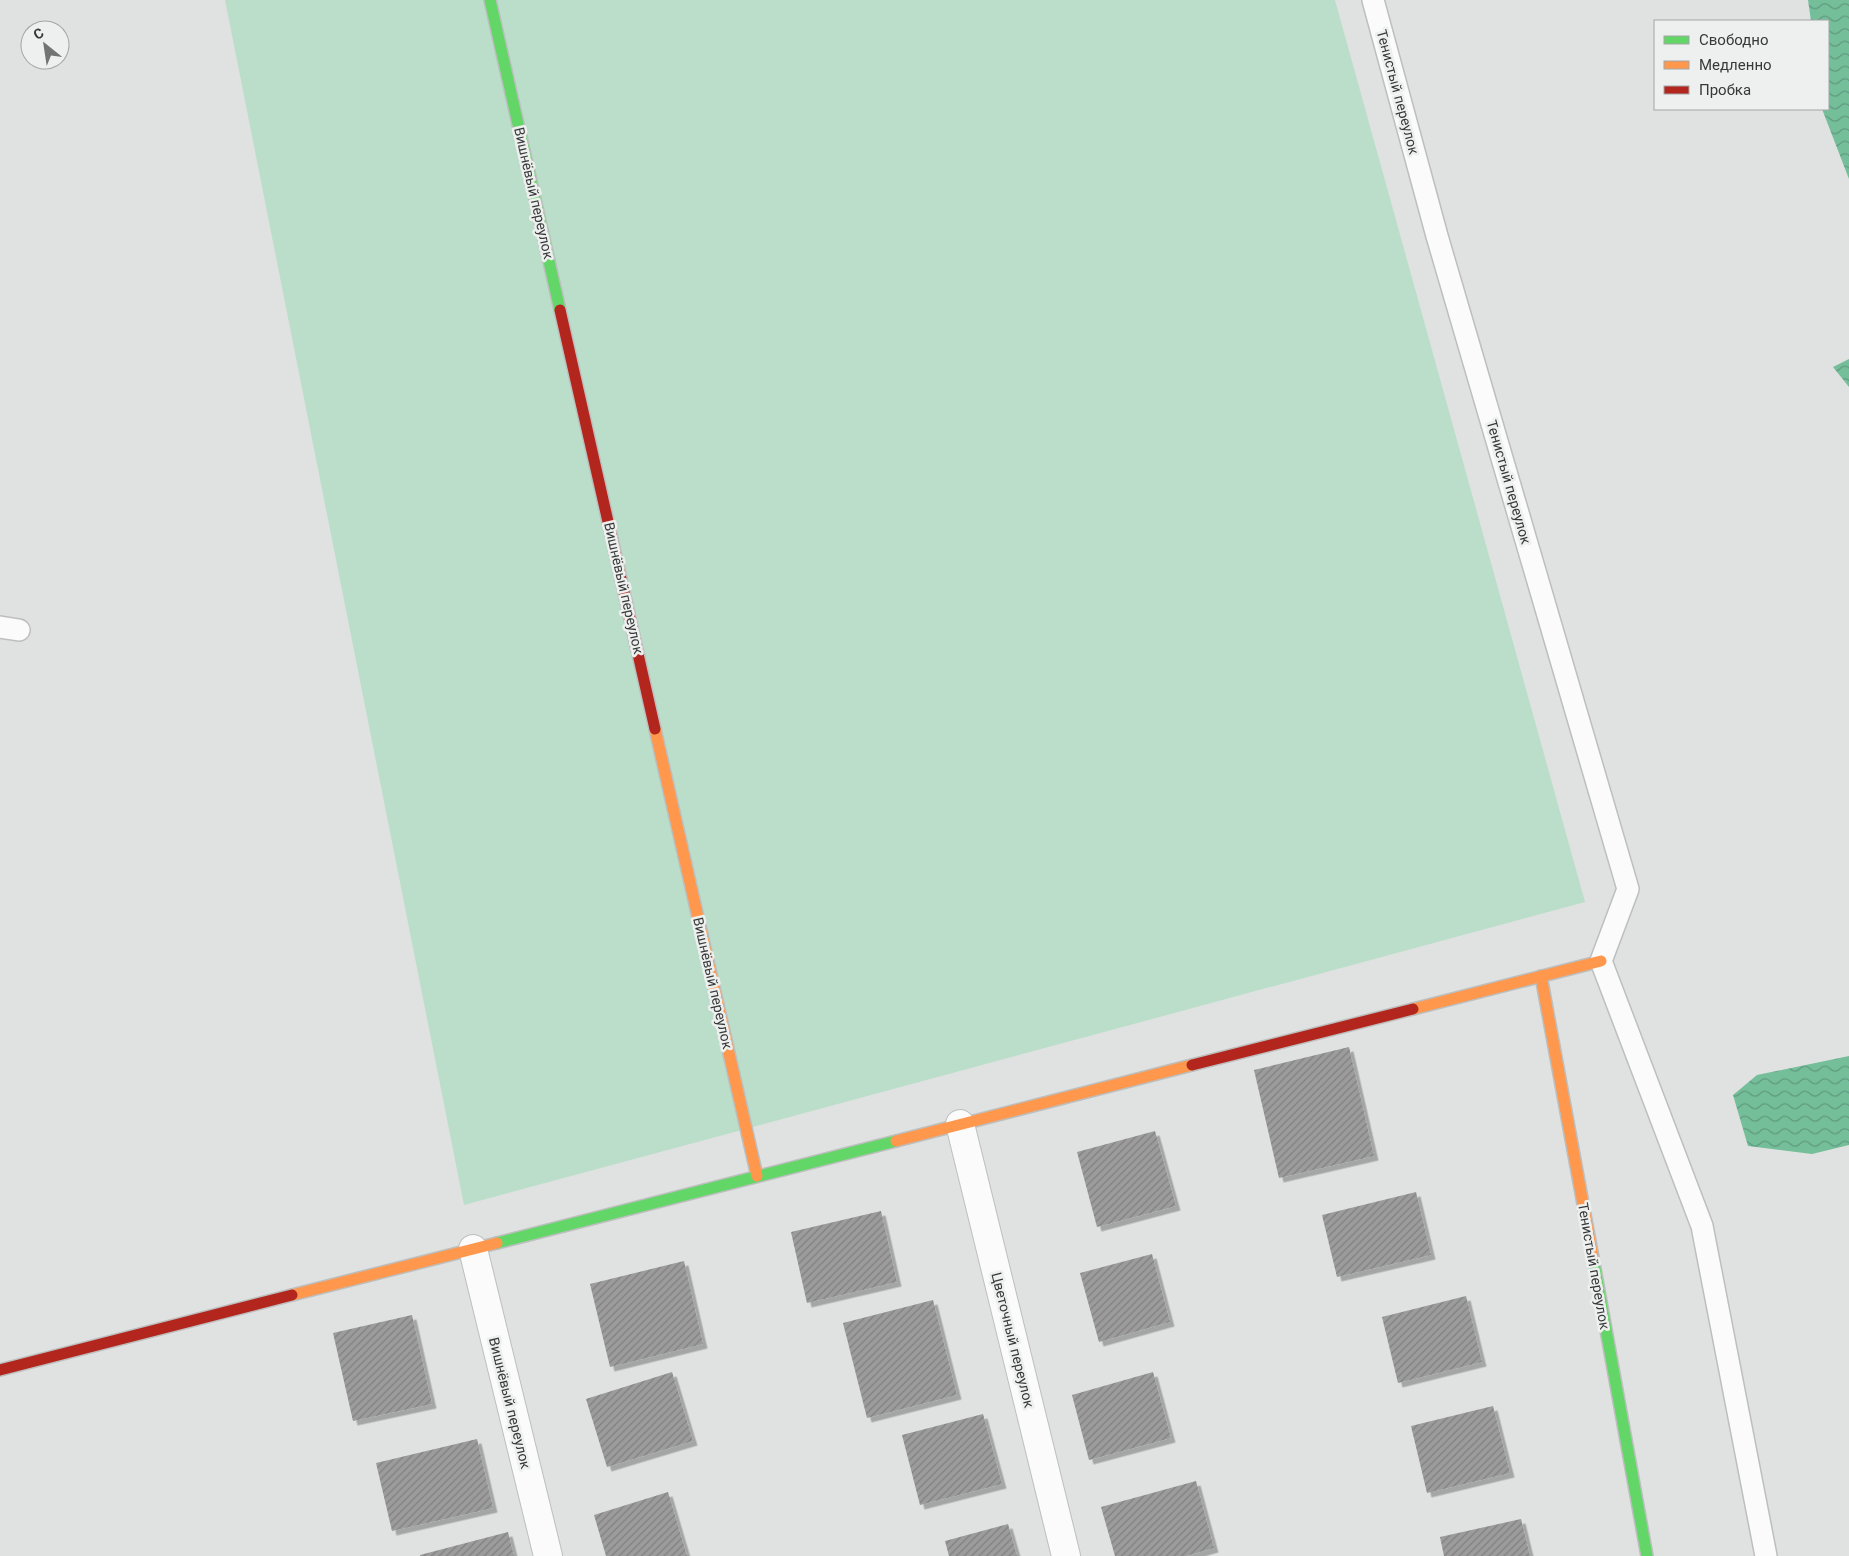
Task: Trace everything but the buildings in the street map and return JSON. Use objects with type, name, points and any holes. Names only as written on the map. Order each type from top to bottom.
[{"type":"street","name":"Вишнёвый переулок","points":[[490,0],[757,1176]]},
{"type":"street","points":[[0,1370],[1601,960]]},
{"type":"street","name":"Тенистый переулок","points":[[1541,976],[1647,1556]]},
{"type":"street","name":"Цветочный переулок","points":[[960,1124],[1066,1556]]},
{"type":"street","name":"Вишнёвый переулок","points":[[473,1250],[548,1556]]},
{"type":"lane","name":"Тенистый переулок","points":[[1374,0],[1437,236],[1628,888],[1601,960]]},
{"type":"lane","points":[[1601,960],[1702,1226],[1766,1556]]},
{"type":"shaded area","points":[[225,0],[1335,0],[1585,902],[464,1205]]},
{"type":"water","points":[[1808,0],[1849,0],[1849,179],[1822,110],[1829,110],[1829,20],[1811,20]]},
{"type":"water","points":[[1849,359],[1849,387],[1833,367]]},
{"type":"water","points":[[1849,1056],[1849,1145],[1812,1154],[1748,1146],[1733,1095],[1757,1075]]},
{"type":"traffic: fast","points":[[490,0],[560,310]]},
{"type":"traffic: fast","points":[[497,1243],[896,1141]]},
{"type":"traffic: fast","points":[[1593,1258],[1647,1556]]},
{"type":"traffic: slow","points":[[655,729],[757,1176]]},
{"type":"traffic: slow","points":[[1413,1009],[1601,961]]},
{"type":"traffic: slow","points":[[1541,976],[1593,1258]]},
{"type":"traffic: slow","points":[[896,1141],[1192,1065]]},
{"type":"traffic: slow","points":[[292,1295],[497,1243]]},
{"type":"traffic: jam","points":[[560,310],[655,729]]},
{"type":"traffic: jam","points":[[1192,1065],[1413,1009]]},
{"type":"traffic: jam","points":[[0,1370],[292,1295]]}]
